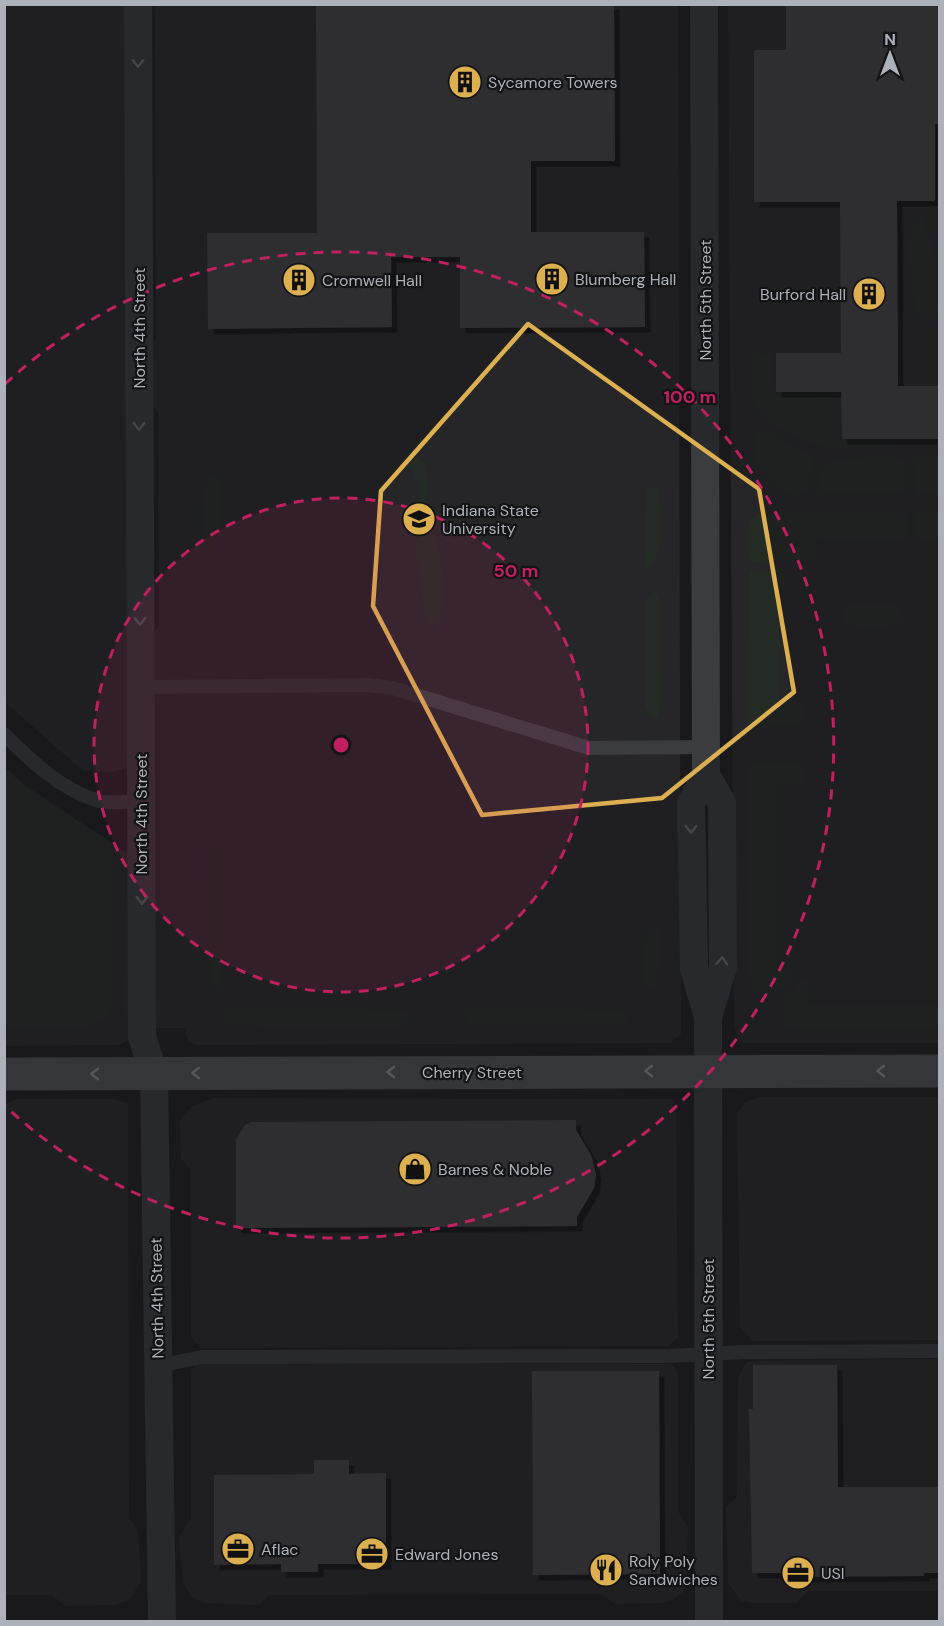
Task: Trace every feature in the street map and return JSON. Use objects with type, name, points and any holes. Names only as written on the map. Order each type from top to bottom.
[{"type":"main road","name":"Cherry Street","points":[[4,1074],[939,1071]]},
{"type":"street","name":"North 4th Street","points":[[138,4],[142,1037],[154,1074],[162,1622]]},
{"type":"street","name":"North 5th Street","points":[[704,4],[706,761],[722,803],[723,968],[708,1017],[709,1622]]},
{"type":"lane","points":[[141,687],[368,685],[393,688],[589,748],[706,761]]},
{"type":"lane","points":[[4,734],[28,758],[74,790],[101,801],[141,801]]},
{"type":"lane","points":[[158,1366],[202,1357],[939,1351]]},
{"type":"highlighted area","points":[[528,324],[759,489],[794,692],[662,798],[482,815],[373,606],[381,491]]},
{"type":"shaded area","points":[[5,5],[128,5],[132,767],[111,772],[83,771],[5,702]]},
{"type":"shaded area","name":"Indiana State University","points":[[155,5],[678,5],[681,1034],[670,1043],[196,1045],[188,1041],[184,1028],[152,1028],[148,638],[159,626],[158,412],[148,399],[148,349],[156,339]]},
{"type":"shaded area","points":[[728,5],[939,5],[939,1043],[743,1043],[737,1037],[734,1024]]},
{"type":"shaded area","points":[[922,215],[935,256],[938,312],[928,324],[915,310],[908,251],[912,226]]},
{"type":"shaded area","points":[[831,350],[838,350],[840,440],[893,440],[894,444],[844,449],[819,445],[792,435],[760,411],[753,395],[753,354],[774,354],[775,394],[831,395]]},
{"type":"shaded area","points":[[771,432],[810,456],[812,463],[808,492],[800,495],[784,494],[778,489],[754,457],[754,434]]},
{"type":"shaded area","points":[[892,454],[905,462],[906,494],[823,494],[817,488],[820,471],[830,461]]},
{"type":"shaded area","points":[[412,455],[425,463],[427,506],[418,502],[417,482],[411,468],[399,462],[395,456]]},
{"type":"shaded area","points":[[924,455],[939,457],[939,494],[916,494],[915,461]]},
{"type":"shaded area","points":[[210,474],[219,477],[221,492],[218,549],[211,555],[204,537],[201,515]]},
{"type":"shaded area","points":[[647,486],[658,489],[661,533],[658,554],[647,573],[645,563]]},
{"type":"shaded area","points":[[760,513],[907,513],[906,540],[816,539],[816,560],[749,562],[748,527],[754,517]]},
{"type":"shaded area","points":[[917,513],[939,513],[939,565],[938,540],[917,540]]},
{"type":"shaded area","points":[[422,523],[436,533],[443,570],[443,606],[436,630],[424,616],[416,543]]},
{"type":"shaded area","points":[[749,571],[780,571],[779,702],[805,702],[805,720],[797,725],[750,726],[748,721]]},
{"type":"shaded area","points":[[655,591],[663,606],[659,718],[651,717],[645,705],[646,597]]},
{"type":"shaded area","points":[[851,605],[898,605],[903,617],[898,622],[882,627],[854,626],[842,619],[843,609]]},
{"type":"shaded area","points":[[791,762],[805,769],[805,785],[777,785],[777,968],[795,969],[794,977],[775,994],[755,992],[748,977],[749,763]]},
{"type":"shaded area","points":[[4,766],[23,784],[128,854],[129,1039],[120,1045],[5,1046]]},
{"type":"shaded area","points":[[5,768],[22,785],[112,843],[112,1004],[102,1020],[85,1028],[5,1028]]},
{"type":"shaded area","points":[[211,843],[222,847],[222,989],[215,992],[211,978],[204,851]]},
{"type":"shaded area","points":[[124,853],[131,863],[133,1033],[127,1036],[124,996]]},
{"type":"shaded area","points":[[655,922],[662,930],[657,986],[650,990],[643,975],[642,956]]},
{"type":"shaded area","points":[[801,981],[808,981],[809,1006],[939,1006],[939,1029],[793,1029],[785,1026],[783,1002]]},
{"type":"shaded area","points":[[246,1006],[406,1010],[409,1021],[405,1027],[262,1027],[221,1022],[224,1010]]},
{"type":"shaded area","points":[[466,1006],[612,1010],[623,1011],[628,1020],[625,1026],[487,1025],[469,1022],[463,1012]]},
{"type":"shaded area","points":[[760,1097],[939,1097],[939,1340],[752,1341],[740,1326],[737,1114],[745,1102]]},
{"type":"shaded area","points":[[214,1098],[672,1099],[676,1109],[678,1337],[668,1346],[201,1348],[191,1337],[190,1169],[181,1159],[180,1121],[193,1106]]},
{"type":"shaded area","points":[[16,1099],[114,1099],[127,1103],[128,1107],[129,1518],[138,1530],[141,1582],[129,1600],[116,1605],[65,1606],[52,1595],[5,1595],[4,1105]]},
{"type":"shaded area","points":[[939,1359],[939,1591],[808,1591],[796,1603],[741,1601],[728,1583],[726,1507],[737,1497],[738,1379],[748,1361]]},
{"type":"shaded area","points":[[197,1364],[671,1364],[676,1368],[678,1376],[678,1511],[688,1527],[687,1581],[683,1592],[671,1601],[662,1603],[615,1604],[602,1594],[269,1595],[259,1605],[203,1603],[192,1597],[183,1583],[179,1537],[191,1518],[191,1370]]},
{"type":"building","name":"Sycamore Towers","points":[[316,4],[614,4],[615,161],[531,161],[531,232],[644,232],[645,327],[460,328],[460,257],[391,257],[392,327],[208,329],[207,233],[317,233]]},
{"type":"building","points":[[786,4],[939,4],[939,124],[935,124],[935,201],[897,201],[898,386],[939,386],[939,439],[842,439],[841,392],[776,392],[776,353],[841,353],[840,202],[754,202],[754,50],[786,50]]},
{"type":"building","name":"Barnes & Noble","points":[[576,1120],[576,1130],[591,1155],[596,1174],[594,1188],[577,1217],[577,1226],[236,1228],[236,1139],[245,1125],[251,1122]]},
{"type":"building","points":[[753,1365],[837,1365],[838,1487],[939,1487],[939,1573],[924,1573],[924,1576],[790,1577],[790,1573],[752,1573],[749,1409],[753,1409]]},
{"type":"building","points":[[532,1371],[659,1371],[660,1574],[533,1575]]},
{"type":"building","points":[[314,1460],[349,1460],[349,1474],[386,1473],[386,1564],[318,1564],[318,1572],[281,1572],[281,1564],[214,1565],[214,1475],[314,1474]]},
{"type":"place","name":"Sycamore Towers","points":[[465,82]]},
{"type":"place","name":"Blumberg Hall","points":[[552,279]]},
{"type":"place","name":"Cromwell Hall","points":[[299,280]]},
{"type":"place","name":"Burford Hall","points":[[869,294]]},
{"type":"place","name":"Indiana State University","points":[[419,519]]},
{"type":"place","name":"Barnes & Noble","points":[[415,1169]]},
{"type":"place","name":"Aflac","points":[[238,1549]]},
{"type":"place","name":"Edward Jones","points":[[372,1554]]},
{"type":"place","name":"Roly Poly Sandwiches","points":[[606,1570]]},
{"type":"place","name":"USI","points":[[798,1573]]}]
